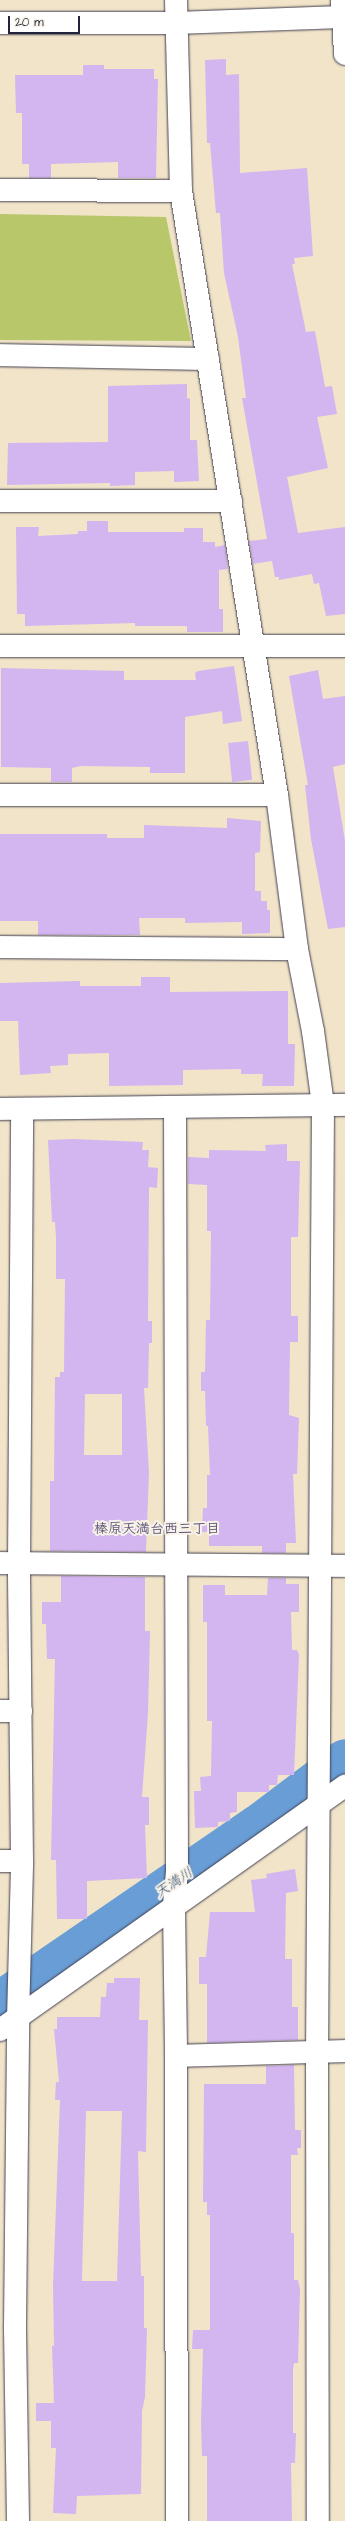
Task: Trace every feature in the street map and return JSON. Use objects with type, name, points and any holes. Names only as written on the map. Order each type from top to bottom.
[{"type":"street","points":[[176,0],[181,191],[277,795],[296,949],[313,1031],[323,1105],[322,1566],[317,2053],[318,2521]]},
{"type":"street","points":[[0,23],[176,23],[342,8],[345,54]]},
{"type":"street","points":[[0,190],[181,191]]},
{"type":"street","points":[[0,355],[208,359]]},
{"type":"street","points":[[0,501],[231,501]]},
{"type":"street","points":[[0,646],[345,646]]},
{"type":"street","points":[[0,795],[277,795]]},
{"type":"street","points":[[0,947],[296,949]]},
{"type":"street","points":[[0,1109],[345,1105]]},
{"type":"street","points":[[176,1107],[178,1564],[177,1871],[174,1908],[178,2521]]},
{"type":"street","points":[[18,2521],[8,2332],[9,2025],[19,1980],[22,1861],[21,1711],[10,1563],[22,1109]]},
{"type":"street","points":[[10,1563],[345,1566]]},
{"type":"street","points":[[0,1711],[21,1711]]},
{"type":"street","points":[[9,2025],[345,1786]]},
{"type":"street","points":[[0,1861],[22,1861]]},
{"type":"street","points":[[176,2056],[345,2052]]},
{"type":"green space","points":[[0,214],[166,217],[191,341],[0,340]]},
{"type":"building","points":[[226,59],[226,75],[239,74],[240,173],[307,168],[313,256],[294,258],[295,264],[292,264],[306,332],[315,331],[325,387],[332,386],[337,414],[317,417],[328,468],[287,477],[298,533],[345,527],[345,614],[326,616],[319,583],[314,584],[312,574],[279,580],[279,577],[275,577],[272,561],[253,564],[249,541],[267,539],[242,398],[246,398],[238,337],[224,273],[220,213],[216,213],[210,143],[207,143],[205,60]]},
{"type":"building","points":[[83,65],[104,65],[104,69],[154,69],[154,79],[158,79],[156,178],[118,178],[118,162],[51,164],[51,178],[29,178],[29,164],[22,164],[22,113],[16,113],[15,75],[83,75]]},
{"type":"building","points":[[187,384],[187,398],[190,399],[190,440],[197,440],[199,481],[174,482],[174,471],[135,472],[135,485],[110,486],[110,483],[7,485],[8,443],[108,442],[108,386]]},
{"type":"building","points":[[87,521],[108,521],[108,532],[184,532],[184,528],[203,528],[203,542],[215,542],[215,547],[225,545],[228,569],[219,570],[219,609],[223,609],[223,632],[187,632],[187,626],[135,626],[135,623],[25,626],[25,614],[17,614],[16,527],[39,527],[38,536],[78,534],[78,531],[87,531]]},
{"type":"building","points":[[234,666],[242,721],[223,724],[222,711],[185,717],[185,773],[150,773],[150,767],[81,766],[72,768],[72,782],[51,782],[51,768],[1,767],[1,668],[124,671],[124,680],[196,680],[195,673],[198,671]]},
{"type":"building","points":[[318,670],[323,699],[345,696],[345,764],[333,767],[345,841],[345,927],[328,929],[311,839],[305,785],[308,785],[289,676]]},
{"type":"building","points":[[248,741],[252,780],[232,782],[228,743]]},
{"type":"building","points":[[227,818],[261,821],[260,852],[255,853],[255,891],[261,891],[261,901],[267,901],[267,910],[270,910],[270,933],[242,934],[242,922],[185,923],[185,918],[139,918],[140,935],[38,935],[38,921],[0,921],[0,834],[107,834],[107,838],[144,838],[144,825],[227,828]]},
{"type":"building","points":[[141,977],[170,977],[170,992],[288,991],[288,1044],[295,1044],[294,1086],[262,1086],[263,1074],[241,1074],[241,1069],[183,1070],[183,1085],[109,1086],[109,1053],[68,1054],[68,1065],[50,1066],[51,1073],[20,1075],[18,1021],[0,1021],[0,983],[80,981],[80,986],[141,986]]},
{"type":"building","points":[[73,1139],[143,1142],[142,1150],[149,1150],[148,1167],[158,1168],[157,1188],[149,1187],[148,1321],[152,1321],[152,1343],[149,1343],[148,1388],[144,1388],[149,1472],[146,1552],[50,1551],[50,1481],[54,1481],[55,1377],[60,1377],[60,1372],[64,1372],[65,1279],[56,1279],[56,1237],[55,1222],[52,1222],[48,1140]],"holes":[[[85,1394],[122,1394],[122,1455],[84,1455]]]},
{"type":"building","points":[[287,1144],[287,1161],[300,1161],[298,1237],[291,1237],[291,1316],[298,1316],[298,1342],[290,1342],[289,1415],[299,1418],[297,1474],[293,1474],[296,1543],[286,1543],[286,1553],[262,1553],[262,1546],[209,1546],[209,1532],[202,1532],[203,1508],[207,1508],[207,1475],[210,1475],[205,1391],[201,1391],[201,1372],[205,1372],[206,1320],[210,1320],[211,1231],[207,1231],[207,1185],[188,1184],[188,1157],[209,1158],[209,1150],[266,1151],[265,1145]]},
{"type":"building","points":[[61,1576],[145,1577],[145,1631],[150,1631],[148,1713],[142,1797],[149,1797],[149,1825],[145,1825],[147,1878],[87,1881],[87,1919],[57,1919],[56,1860],[51,1860],[55,1659],[47,1659],[46,1624],[42,1624],[42,1602],[61,1602]]},
{"type":"building","points":[[268,1578],[286,1578],[286,1584],[299,1584],[299,1612],[291,1612],[292,1650],[297,1650],[299,1655],[294,1775],[278,1775],[277,1785],[269,1785],[269,1792],[237,1792],[237,1812],[230,1813],[230,1821],[218,1822],[218,1827],[195,1828],[194,1791],[201,1791],[200,1777],[211,1776],[212,1721],[207,1721],[207,1622],[203,1622],[203,1585],[225,1585],[225,1595],[267,1595]]},
{"type":"building","points":[[295,1869],[298,1891],[286,1893],[285,1959],[292,1959],[292,2007],[298,2007],[298,2040],[207,2043],[207,1984],[199,1984],[199,1957],[206,1957],[210,1912],[255,1912],[251,1880],[267,1878],[266,1874]]},
{"type":"building","points":[[114,1978],[140,1978],[139,2020],[148,2020],[146,2152],[138,2151],[141,2276],[144,2276],[144,2328],[147,2328],[145,2397],[142,2411],[141,2494],[77,2496],[76,2514],[53,2513],[56,2448],[51,2448],[51,2421],[36,2421],[36,2403],[54,2403],[52,2346],[54,2346],[53,2286],[60,2100],[55,2100],[56,2082],[59,2082],[54,2029],[57,2029],[57,2017],[100,2017],[101,1997],[106,1997],[107,1983],[114,1983]],"holes":[[[86,2111],[122,2111],[117,2281],[82,2281]]]},
{"type":"building","points":[[294,2065],[295,2130],[301,2130],[301,2148],[297,2148],[298,2155],[291,2155],[291,2233],[294,2233],[294,2280],[298,2280],[300,2289],[298,2363],[294,2363],[293,2370],[293,2433],[296,2433],[295,2463],[291,2463],[292,2521],[207,2521],[207,2456],[202,2456],[201,2424],[203,2349],[192,2349],[193,2330],[210,2330],[210,2215],[207,2215],[207,2202],[203,2202],[204,2084],[266,2084],[266,2066]]},
{"type":"waterway","name":"天満川","points":[[0,2002],[256,1827],[345,1760]]},
{"type":"district","name":"榛原天満台西三丁目","points":[[157,1529]]}]
